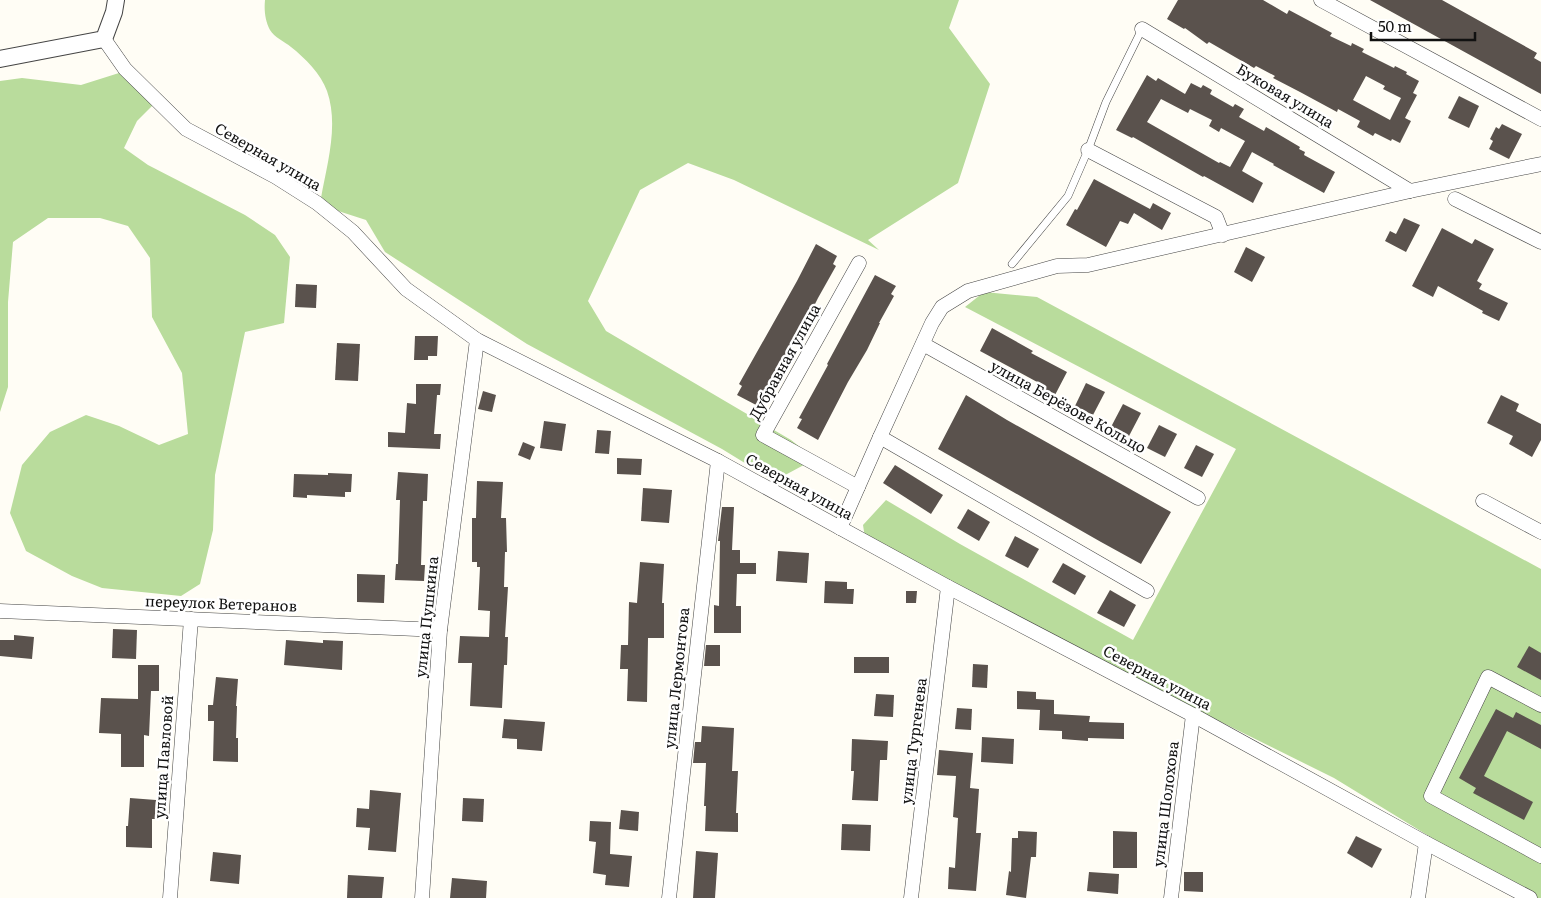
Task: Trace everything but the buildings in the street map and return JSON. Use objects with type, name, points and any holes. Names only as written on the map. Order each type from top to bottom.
[{"type":"street","points":[[0,59],[104,39],[114,12],[116,0]]},
{"type":"street","points":[[1321,0],[1541,119]]},
{"type":"street","name":"Буковая улица","points":[[1142,29],[1410,191]]},
{"type":"street","name":"Северная улица","points":[[104,39],[125,69],[186,129],[276,177],[316,204],[353,232],[406,289],[477,340],[718,461],[948,588],[1193,715],[1530,898]]},
{"type":"street","points":[[1088,150],[1216,217],[1223,235]]},
{"type":"street","points":[[840,528],[932,323],[942,307],[968,291],[1057,266],[1088,265],[1410,191],[1541,164]]},
{"type":"street","points":[[1455,199],[1541,242]]},
{"type":"street","name":"Дубравная улица","points":[[858,487],[763,435],[859,262]]},
{"type":"street","name":"улица Пушкина","points":[[422,898],[440,630],[477,340]]},
{"type":"street","name":"улица Берёзове Кольцо","points":[[923,344],[1198,498]]},
{"type":"street","points":[[880,436],[1147,591]]},
{"type":"street","name":"улица Лермонтова","points":[[669,898],[718,461]]},
{"type":"street","points":[[1483,501],[1541,532]]},
{"type":"street","name":"улица Тургенева","points":[[911,898],[948,588]]},
{"type":"street","name":"переулок Ветеранов","points":[[0,611],[440,630]]},
{"type":"street","name":"улица Павловой","points":[[170,898],[191,619]]},
{"type":"street","points":[[1541,705],[1488,677],[1431,796],[1541,856]]},
{"type":"street","name":"улица Шолохова","points":[[1171,898],[1193,715]]},
{"type":"street","points":[[1418,898],[1426,843]]},
{"type":"lane","points":[[1012,264],[1068,196],[1106,102],[1142,29]]},
{"type":"green space","points":[[265,0],[959,0],[949,28],[990,84],[958,183],[868,240],[879,250],[734,180],[688,163],[640,190],[588,301],[606,331],[791,440],[815,459],[774,481],[722,449],[527,344],[385,252],[366,220],[332,209],[321,198],[332,131],[332,117],[327,91],[321,78],[307,61],[270,30],[265,15]]},
{"type":"green space","points":[[119,73],[153,105],[137,121],[124,148],[148,165],[245,215],[275,235],[290,257],[284,323],[245,332],[215,475],[213,530],[200,584],[181,596],[102,588],[72,576],[26,551],[10,513],[22,465],[50,432],[86,415],[119,426],[159,445],[188,434],[182,373],[152,317],[150,258],[128,226],[100,218],[48,218],[13,242],[8,302],[8,387],[0,412],[0,81],[22,78],[81,85]]},
{"type":"green space","points":[[984,292],[1037,297],[1541,569],[1541,898],[1530,898],[1334,778],[948,587],[865,538],[863,525],[886,500],[960,544],[1133,640],[1236,449],[965,307]]}]
